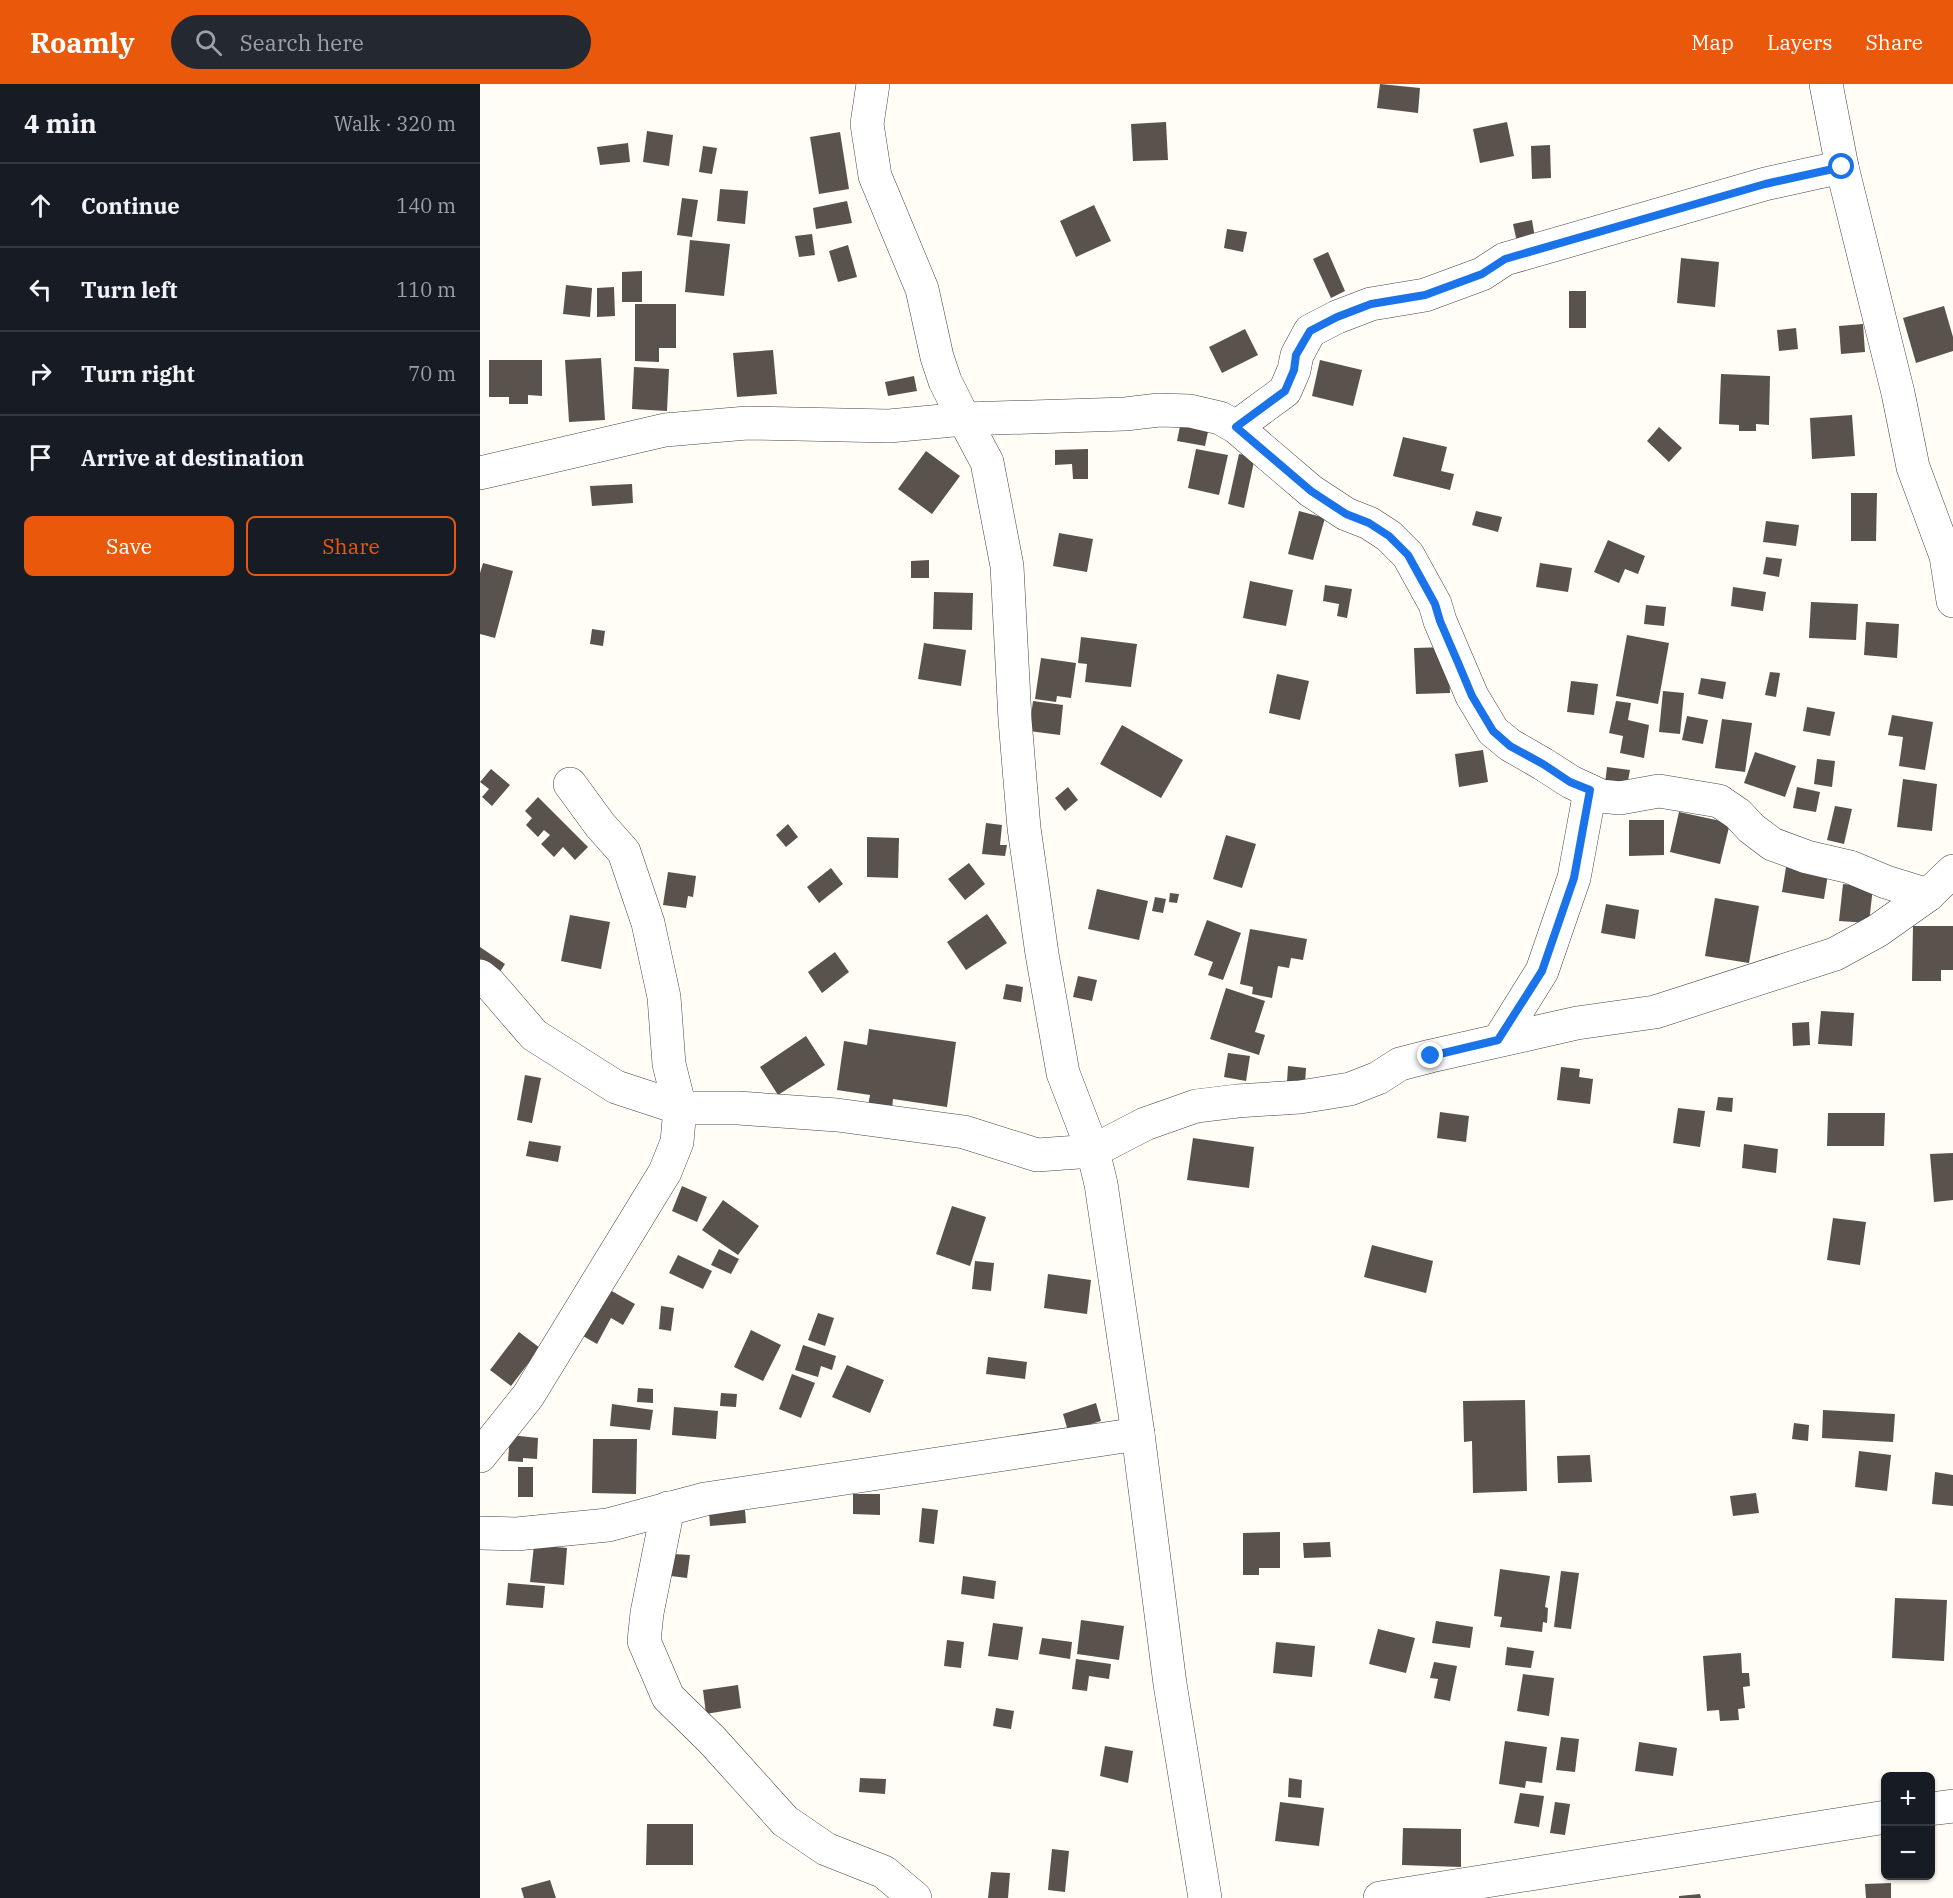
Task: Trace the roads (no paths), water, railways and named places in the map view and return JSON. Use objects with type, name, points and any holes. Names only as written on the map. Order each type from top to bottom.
[{"type":"street","points":[[873,84],[867,124],[875,176],[922,289],[937,357],[963,419],[987,462],[1007,566],[1024,828],[1042,954],[1063,1073],[1093,1151],[1101,1184],[1138,1434],[1170,1684],[1205,1898]]},
{"type":"street","points":[[1826,84],[1842,167],[1898,393],[1913,467],[1946,556],[1953,601]]},
{"type":"street","points":[[1236,427],[1285,391],[1294,370],[1296,355],[1310,331],[1337,317],[1371,304],[1425,295],[1482,274],[1505,259],[1630,225],[1754,187],[1842,167]]},
{"type":"street","points":[[480,473],[665,430],[747,423],[890,426],[963,419],[1125,414],[1159,410],[1190,411],[1220,418],[1236,427],[1311,491],[1346,514],[1369,523],[1389,536],[1408,555],[1435,604],[1463,675],[1493,731],[1510,746],[1570,782],[1601,796],[1620,798],[1659,791],[1719,801],[1738,814],[1751,828],[1772,844],[1807,857],[1850,867],[1886,882],[1928,895]]},
{"type":"street","points":[[480,1456],[528,1396],[665,1172],[677,1143],[680,1108],[669,1064],[662,987],[648,923],[624,852],[600,825],[570,784]]},
{"type":"street","points":[[1498,1040],[1542,971],[1574,878],[1590,790]]},
{"type":"street","points":[[480,976],[490,984],[534,1035],[616,1087],[680,1108],[738,1108],[837,1114],[964,1132],[1037,1155],[1093,1151],[1145,1124],[1196,1106],[1300,1097],[1350,1089],[1378,1078],[1400,1064],[1577,1023],[1655,1012],[1835,954],[1877,931],[1928,895],[1953,871]]},
{"type":"street","points":[[480,1533],[516,1534],[608,1525],[705,1499],[1138,1434]]},
{"type":"street","points":[[668,1508],[647,1613],[644,1641],[668,1697],[712,1740],[785,1821],[826,1849],[884,1872],[915,1898]]},
{"type":"street","points":[[1935,1808],[1953,1806]]},
{"type":"street","points":[[1380,1898],[1881,1818]]}]
